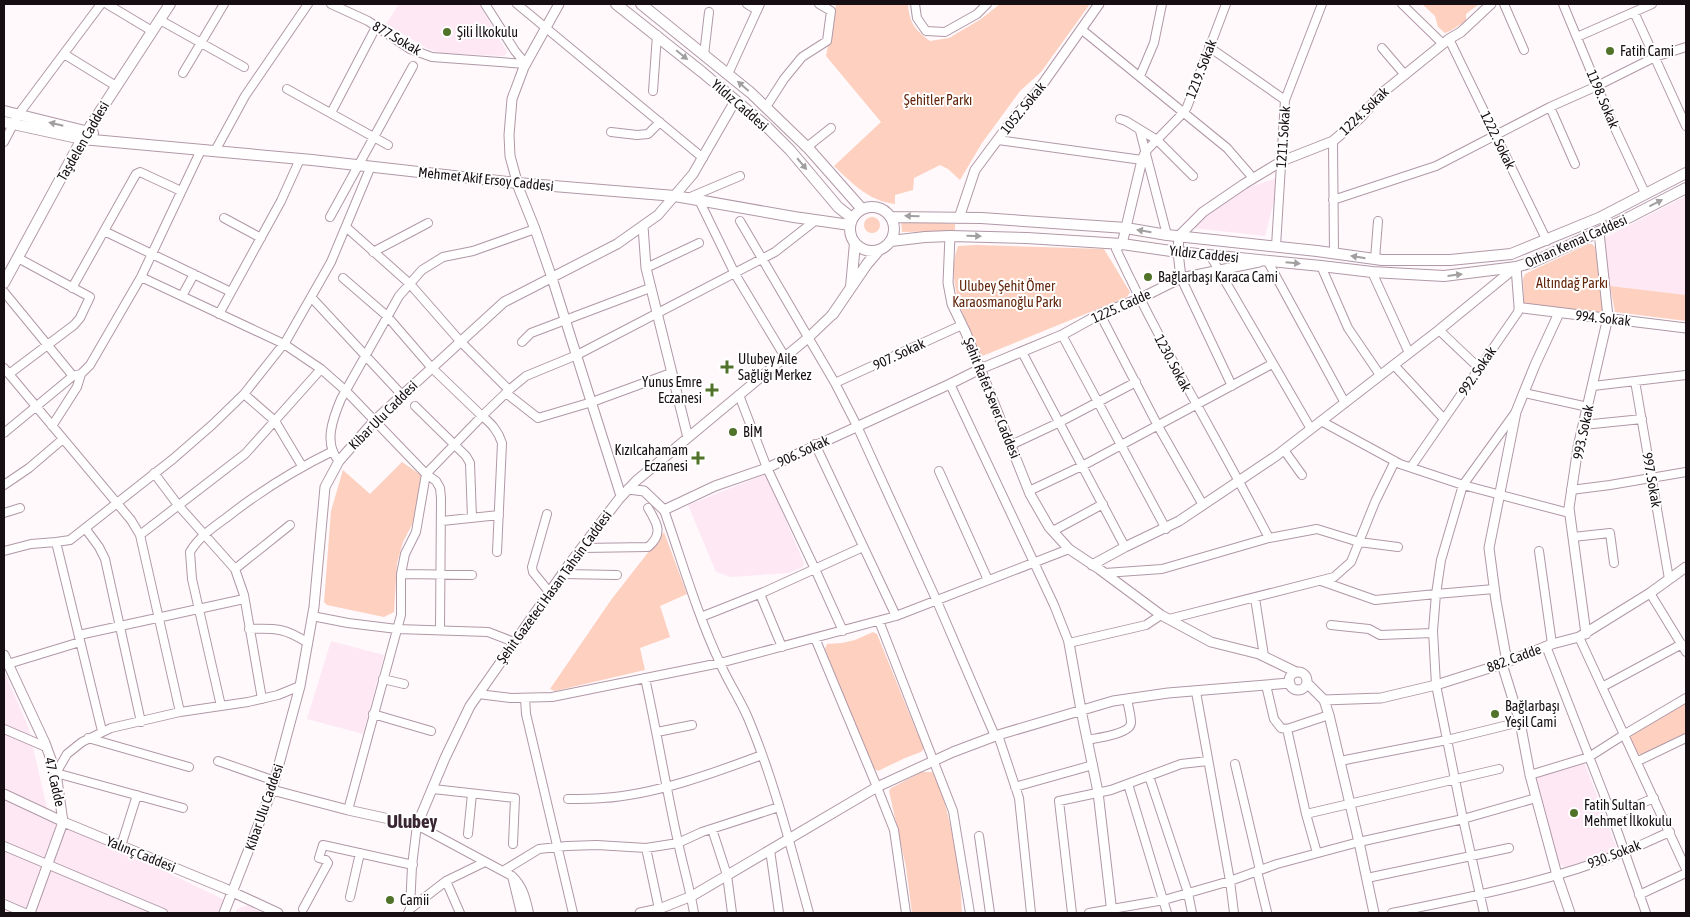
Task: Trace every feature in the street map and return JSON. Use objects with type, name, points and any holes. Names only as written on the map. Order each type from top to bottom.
[{"type":"main road","name":"Taşdelen Caddesi","points":[[4,283],[85,135],[170,4]]},
{"type":"main road","name":"Yıldız Caddesi","points":[[616,4],[702,72],[778,138],[851,222]]},
{"type":"main road","name":"Yıldız Caddesi","points":[[641,4],[766,107],[807,147],[862,209],[875,206],[887,212],[891,217],[959,218],[1126,228],[1167,235],[1276,246],[1375,259],[1450,260],[1511,254]]},
{"type":"main road","name":"Mehmet Akif Ersoy Caddesi","points":[[4,111],[12,121],[120,142],[371,166],[517,183],[675,196],[816,220],[851,222]]},
{"type":"main road","name":"Orhan Kemal Caddesi","points":[[1511,254],[1547,241],[1599,218],[1686,173]]},
{"type":"main road","name":"Orhan Kemal Caddesi","points":[[1516,267],[1533,262],[1598,232],[1686,188]]},
{"type":"main road","points":[[862,209],[851,222],[850,231],[855,243],[866,250],[879,250],[891,241],[894,229],[891,217]]},
{"type":"main road","name":"Yıldız Caddesi","points":[[891,241],[950,236],[1027,238],[1122,244],[1178,252],[1372,272],[1444,276],[1516,267]]},
{"type":"main road","name":"Şehit Gazeteci Hasan Tahsin Caddesi","points":[[851,288],[855,243]]},
{"type":"main road","name":"Şehit Gazeteci Hasan Tahsin Caddesi","points":[[833,314],[867,264],[879,250]]},
{"type":"street","points":[[4,142],[12,121],[101,4]]},
{"type":"street","points":[[107,4],[152,31]]},
{"type":"street","points":[[183,73],[224,4]]},
{"type":"street","points":[[215,151],[245,96],[308,4]]},
{"type":"street","name":"877.Sokak","points":[[330,4],[368,21],[410,49],[432,57],[526,64]]},
{"type":"street","points":[[485,4],[515,52],[526,64]]},
{"type":"street","points":[[517,4],[703,158]]},
{"type":"street","points":[[559,4],[526,64],[512,99],[509,135],[510,156],[517,183],[535,229],[592,402],[625,493],[644,490],[664,510],[701,617],[720,663],[747,717],[762,755],[789,838],[809,913]]},
{"type":"street","points":[[728,74],[758,7],[747,4]]},
{"type":"street","points":[[766,107],[784,79],[802,57],[827,41],[831,11],[819,4]]},
{"type":"street","points":[[915,4],[917,18],[926,31],[945,32],[977,14],[986,4]]},
{"type":"street","name":"1052. Sokak","points":[[959,218],[974,170],[1016,115],[1037,92],[1099,4]]},
{"type":"street","points":[[1140,76],[1154,43],[1162,4]]},
{"type":"street","name":"1219. Sokak","points":[[1146,151],[1184,112],[1226,4]]},
{"type":"street","name":"1222. Sokak","points":[[1402,4],[1446,42],[1496,136],[1547,241]]},
{"type":"street","name":"1224. Sokak","points":[[1179,236],[1203,212],[1253,178],[1282,161],[1333,141],[1360,118],[1382,93],[1461,32],[1491,4]]},
{"type":"street","points":[[1504,4],[1524,50]]},
{"type":"street","name":"1198. Sokak","points":[[1563,4],[1645,193]]},
{"type":"street","points":[[1576,36],[1652,4]]},
{"type":"street","name":"1211. Sokak","points":[[1276,246],[1285,100],[1319,5]]},
{"type":"street","points":[[704,55],[709,12]]},
{"type":"street","points":[[1634,12],[1686,126]]},
{"type":"street","points":[[160,20],[244,67]]},
{"type":"street","points":[[331,113],[376,27]]},
{"type":"street","points":[[1081,29],[1227,148],[1253,178]]},
{"type":"street","points":[[653,91],[657,35]]},
{"type":"street","points":[[1209,47],[1285,100]]},
{"type":"street","points":[[1333,200],[1436,166],[1550,107],[1655,57],[1686,47]]},
{"type":"street","points":[[1382,48],[1405,75]]},
{"type":"street","points":[[64,54],[116,86]]},
{"type":"street","points":[[330,217],[413,66]]},
{"type":"street","points":[[287,89],[388,145]]},
{"type":"street","name":"Kibar Ulu Caddesi","points":[[224,913],[272,790],[300,686],[312,616],[325,487],[339,461],[375,420],[504,302],[617,244],[658,216],[693,174],[735,101]]},
{"type":"street","points":[[1550,107],[1575,164]]},
{"type":"street","points":[[1120,119],[1157,140],[1193,176]]},
{"type":"street","points":[[612,132],[637,135],[648,134],[660,122]]},
{"type":"street","points":[[807,147],[831,128]]},
{"type":"street","points":[[1140,131],[1167,235]]},
{"type":"street","points":[[998,140],[1142,160]]},
{"type":"street","points":[[1333,141],[1334,253]]},
{"type":"street","points":[[4,433],[90,365],[141,277],[202,150]]},
{"type":"street","points":[[1122,244],[1142,160],[1146,151]]},
{"type":"street","points":[[219,314],[281,201],[300,159]]},
{"type":"street","points":[[4,551],[30,544],[70,540],[212,425],[244,394],[284,344],[331,262],[371,166]]},
{"type":"street","points":[[72,288],[138,172],[182,192]]},
{"type":"street","points":[[688,198],[740,176]]},
{"type":"street","points":[[699,200],[735,274],[785,357]]},
{"type":"street","points":[[224,218],[261,238]]},
{"type":"street","points":[[348,810],[397,629],[400,615],[401,574],[404,554],[416,532],[426,474],[482,416],[526,376],[577,355],[735,274],[774,252],[816,220]]},
{"type":"street","points":[[740,221],[809,337],[858,426],[996,735],[1019,798],[1031,913]]},
{"type":"street","points":[[1375,259],[1378,221]]},
{"type":"street","points":[[373,252],[428,223]]},
{"type":"street","points":[[643,226],[646,268],[650,288],[688,438]]},
{"type":"street","points":[[346,227],[410,284],[508,392],[538,418],[592,402],[671,373]]},
{"type":"street","points":[[339,461],[332,452],[331,434],[333,417],[346,390],[399,296],[422,270],[444,257],[473,251],[535,229]]},
{"type":"street","points":[[104,231],[231,292]]},
{"type":"street","name":"993. Sokak","points":[[1582,635],[1569,513],[1571,490],[1583,426],[1608,318],[1598,232]]},
{"type":"street","name":"Şehit Rafet Sever Caddesi","points":[[950,236],[948,283],[952,304],[1029,491],[1053,531],[1069,549],[1165,617],[1211,642],[1264,656],[1296,672]]},
{"type":"street","points":[[1179,236],[1178,252],[1181,278],[1232,386]]},
{"type":"street","points":[[646,268],[699,243]]},
{"type":"street","name":"1230. Sokak","points":[[1122,244],[1116,249],[1139,299],[1269,538]]},
{"type":"street","name":"Orhan Kemal Caddesi","points":[[1511,254],[1516,267]]},
{"type":"street","points":[[1210,255],[1311,429]]},
{"type":"street","points":[[18,258],[90,297],[80,318],[74,325],[6,371],[131,520],[140,535],[180,712]]},
{"type":"street","points":[[1267,260],[1345,403]]},
{"type":"street","name":"1225. Cadde","points":[[980,369],[1062,335],[1100,314],[1139,299],[1181,278],[1267,260]]},
{"type":"street","points":[[1321,266],[1348,328],[1380,375]]},
{"type":"street","points":[[1516,267],[1519,306]]},
{"type":"street","points":[[1092,565],[1125,547],[1166,529],[1284,450],[1439,330],[1516,267]]},
{"type":"street","points":[[1372,272],[1409,353]]},
{"type":"street","points":[[182,296],[194,274]]},
{"type":"street","points":[[141,277],[284,344],[321,369],[346,390],[426,474],[436,481],[440,488],[442,521],[440,630]]},
{"type":"street","points":[[342,278],[387,316],[431,367],[491,423],[499,433],[502,444],[497,552]]},
{"type":"street","points":[[522,342],[531,333],[650,288]]},
{"type":"street","points":[[4,292],[47,344],[77,375],[77,387],[52,426]]},
{"type":"street","points":[[311,297],[402,395]]},
{"type":"street","name":"994. Sokak","points":[[1519,306],[1559,313],[1686,328]]},
{"type":"street","name":"992. Sokak","points":[[1411,467],[1518,312],[1519,306]]},
{"type":"street","points":[[1559,313],[1516,412],[1489,548],[1504,663],[1520,722],[1536,798],[1557,875],[1570,913]]},
{"type":"street","name":"Şehit Gazeteci Hasan Tahsin Caddesi","points":[[417,825],[445,758],[470,706],[563,574],[625,493],[809,337],[833,314]]},
{"type":"street","points":[[1100,314],[1158,426],[1202,505]]},
{"type":"street","name":"907. Sokak","points":[[835,383],[962,325]]},
{"type":"street","points":[[1439,330],[1479,368]]},
{"type":"street","points":[[1062,335],[1166,529]]},
{"type":"street","points":[[1022,352],[1125,547]]},
{"type":"street","points":[[1029,491],[1121,446],[1272,364]]},
{"type":"street","points":[[1394,365],[1444,419]]},
{"type":"street","points":[[140,535],[245,454],[321,369]]},
{"type":"street","name":"906. Sokak","points":[[664,510],[715,486],[767,468],[980,369]]},
{"type":"street","points":[[1593,386],[1686,375]]},
{"type":"street","name":"997. Sokak","points":[[1635,381],[1669,579]]},
{"type":"street","points":[[1011,445],[1098,403],[1136,382]]},
{"type":"street","points":[[950,384],[1070,642],[1081,710],[1098,792],[1112,912]]},
{"type":"street","points":[[1524,393],[1588,408]]},
{"type":"street","points":[[244,394],[275,421],[302,466]]},
{"type":"street","points":[[739,395],[767,468],[816,569],[843,631]]},
{"type":"street","points":[[415,406],[466,456],[470,463],[472,518]]},
{"type":"street","points":[[1484,913],[1462,819],[1436,685],[1433,633],[1441,560],[1463,485],[1516,412]]},
{"type":"street","points":[[1583,426],[1642,419]]},
{"type":"street","points":[[1321,421],[1395,461],[1411,467],[1463,485],[1569,513]]},
{"type":"street","points":[[4,484],[28,468],[63,439]]},
{"type":"street","points":[[816,444],[896,616]]},
{"type":"street","points":[[1284,450],[1302,475]]},
{"type":"street","points":[[221,706],[192,579],[190,552],[205,534],[257,494],[302,466],[332,452]]},
{"type":"street","points":[[1070,642],[1146,625],[1165,617],[1255,598],[1334,578],[1351,562],[1375,502],[1395,461]]},
{"type":"street","points":[[939,471],[988,580]]},
{"type":"street","points":[[1571,490],[1686,472]]},
{"type":"street","points":[[154,473],[178,505],[235,569],[244,599],[262,699]]},
{"type":"street","points":[[1053,531],[1103,504]]},
{"type":"street","points":[[4,513],[20,508]]},
{"type":"street","points":[[582,548],[648,547],[654,542],[658,530],[648,508]]},
{"type":"street","points":[[547,514],[532,567],[533,572],[550,593]]},
{"type":"street","points":[[442,521],[499,515]]},
{"type":"street","points":[[235,569],[290,525]]},
{"type":"street","points":[[85,528],[105,559],[121,626],[140,722]]},
{"type":"street","points":[[1105,573],[1162,569],[1269,538],[1317,528],[1359,542],[1398,547]]},
{"type":"street","points":[[1573,538],[1610,533],[1614,564]]},
{"type":"street","points":[[56,542],[102,731]]},
{"type":"street","points":[[701,617],[760,594],[864,547]]},
{"type":"street","points":[[478,694],[510,698],[552,697],[720,663],[896,616],[1069,549]]},
{"type":"street","points":[[1539,551],[1549,645],[1646,913]]},
{"type":"street","name":"882. Cadde","points":[[1324,700],[1382,698],[1436,685],[1582,635],[1685,570]]},
{"type":"street","points":[[401,574],[472,575]]},
{"type":"street","points":[[563,574],[617,574]]},
{"type":"street","points":[[1321,581],[1374,600],[1494,589]]},
{"type":"street","points":[[1602,687],[1684,648],[1650,593]]},
{"type":"street","points":[[760,594],[782,647]]},
{"type":"street","points":[[1255,598],[1264,656]]},
{"type":"street","points":[[8,671],[80,639],[121,626],[244,599]]},
{"type":"street","points":[[312,616],[397,629],[488,632],[514,642]]},
{"type":"street","points":[[879,621],[953,811],[970,913]]},
{"type":"street","points":[[1331,625],[1369,629],[1380,635],[1433,633]]},
{"type":"street","points":[[249,629],[274,628],[292,633],[308,643]]},
{"type":"street","points":[[1582,635],[1602,687],[1638,761],[1686,869]]},
{"type":"street","points":[[815,638],[894,830],[906,913]]},
{"type":"street","name":"47. Cadde","points":[[4,655],[8,671],[46,747],[56,773],[63,822],[30,913]]},
{"type":"street","points":[[1307,683],[1302,689],[1298,690],[1292,687],[1290,683],[1292,675],[1296,672],[1304,674],[1307,683],[1324,700],[1350,802],[1374,913]]},
{"type":"street","points":[[645,678],[678,843],[692,896],[694,913]]},
{"type":"street","points":[[383,679],[404,684]]},
{"type":"street","points":[[640,913],[659,909],[692,896],[877,787],[914,769],[935,762],[952,752],[996,735],[1081,710],[1127,699],[1168,693],[1290,683]]},
{"type":"street","points":[[1266,685],[1276,723],[1280,728],[1287,729],[1329,715]]},
{"type":"street","points":[[183,808],[56,773],[67,754],[88,738],[102,731],[180,712],[262,699],[300,686]]},
{"type":"street","points":[[1196,692],[1234,913]]},
{"type":"street","points":[[524,698],[526,714],[573,913]]},
{"type":"street","points":[[1530,775],[1589,757],[1686,698]]},
{"type":"street","points":[[1087,740],[1125,731],[1129,728],[1131,723],[1127,699]]},
{"type":"street","points":[[373,714],[432,731]]},
{"type":"street","points":[[1340,761],[1447,740],[1520,722]]},
{"type":"street","points":[[657,732],[692,725]]},
{"type":"street","points":[[4,729],[46,747]]},
{"type":"street","points":[[1287,729],[1306,814],[1317,853]]},
{"type":"street","points":[[88,738],[190,768]]},
{"type":"street","points":[[1638,761],[1686,738]]},
{"type":"street","points":[[568,799],[604,798],[633,794],[667,786],[762,755]]},
{"type":"street","points":[[218,761],[275,781]]},
{"type":"street","points":[[1072,913],[1059,801],[1110,790],[1182,764],[1208,761]]},
{"type":"street","points":[[1235,764],[1267,912]]},
{"type":"street","points":[[1015,787],[1092,765]]},
{"type":"street","points":[[1306,814],[1498,768]]},
{"type":"street","points":[[1149,776],[1188,893],[1192,913]]},
{"type":"street","points":[[1128,784],[1167,913]]},
{"type":"street","points":[[433,789],[515,798],[513,844]]},
{"type":"street","points":[[272,790],[348,810],[417,825],[512,876],[519,882],[522,888],[529,913]]},
{"type":"street","name":"Yalınç Caddesi","points":[[4,794],[63,822],[233,892],[278,913]]},
{"type":"street","points":[[468,834],[472,794]]},
{"type":"street","points":[[121,846],[137,795]]},
{"type":"street","points":[[1089,913],[1112,912],[1164,900],[1317,853],[1462,819],[1536,798]]},
{"type":"street","points":[[1612,816],[1654,798]]},
{"type":"street","points":[[503,871],[539,849],[597,845],[646,848],[678,843],[702,832],[779,807]]},
{"type":"street","points":[[409,911],[417,825]]},
{"type":"street","points":[[712,829],[727,875],[732,913]]},
{"type":"street","name":"930. Sokak","points":[[1392,913],[1480,895],[1557,875],[1624,852],[1670,832]]},
{"type":"street","points":[[979,836],[990,913]]},
{"type":"street","points":[[303,909],[328,862],[319,858],[323,844],[412,865]]},
{"type":"street","points":[[4,846],[163,913]]},
{"type":"street","points":[[646,848],[659,909]]},
{"type":"street","points":[[1367,878],[1509,848]]},
{"type":"street","points":[[770,850],[779,913]]},
{"type":"street","points":[[350,897],[360,853]]},
{"type":"street","points":[[409,911],[446,881],[485,862]]},
{"type":"street","points":[[1639,895],[1686,873]]},
{"type":"street","points":[[512,876],[520,913]]},
{"type":"street","points":[[446,881],[460,913]]},
{"type":"street","points":[[4,904],[25,913]]},
{"type":"shaded area","name":"Şili İlkokulu","points":[[399,4],[479,4],[507,52],[504,56],[440,53],[428,49],[386,24]]},
{"type":"shaded area","points":[[1277,178],[1279,182],[1265,236],[1193,228],[1210,210],[1241,190]]},
{"type":"shaded area","points":[[1686,196],[1686,295],[1610,286],[1604,238]]},
{"type":"shaded area","points":[[766,474],[804,563],[803,567],[789,573],[731,577],[716,572],[688,505]]},
{"type":"shaded area","points":[[331,641],[384,655],[363,734],[307,719]]},
{"type":"shaded area","points":[[4,671],[28,726],[49,816],[229,902],[223,913],[4,913]]},
{"type":"shaded area","name":"Fatih Sultan Mehmet İlkokulu","points":[[1581,763],[1585,764],[1616,846],[1614,851],[1565,867],[1558,864],[1536,781],[1537,776]]},
{"type":"shaded area","points":[[248,905],[263,913],[235,913],[237,909]]},
{"type":"green space","name":"Şehitler Parkı","points":[[836,4],[908,4],[914,25],[930,41],[949,38],[981,19],[1000,4],[1090,4],[1041,72],[1020,91],[982,143],[960,180],[948,169],[940,165],[914,178],[913,190],[895,195],[895,204],[877,199],[862,191],[834,166],[881,122],[826,56]]},
{"type":"green space","points":[[1422,4],[1479,4],[1466,14],[1466,21],[1445,33],[1438,27],[1435,16]]},
{"type":"green space","points":[[872,217],[880,225],[872,233],[864,225]]},
{"type":"green space","points":[[901,220],[955,224],[955,231],[902,232]]},
{"type":"green space","name":"Altındağ Parkı","points":[[1588,244],[1592,244],[1595,247],[1604,309],[1602,313],[1530,307],[1524,303],[1523,279],[1525,274]]},
{"type":"green space","name":"Ulubey Şehit Ömer Karaosmanoğlu Parkı","points":[[958,246],[1104,249],[1130,292],[1127,297],[980,357],[960,305],[954,276],[955,256]]},
{"type":"green space","name":"Altındağ Parkı","points":[[1610,286],[1686,295],[1686,321],[1615,312]]},
{"type":"green space","points":[[402,462],[421,475],[416,517],[403,542],[397,563],[394,612],[384,617],[327,605],[324,602],[331,511],[343,470],[370,494]]},
{"type":"green space","points":[[664,532],[687,594],[660,606],[670,637],[640,648],[645,670],[555,691],[550,689],[611,600]]},
{"type":"green space","points":[[873,632],[877,634],[916,730],[924,745],[924,749],[921,752],[878,771],[871,766],[825,649],[827,644],[855,640]]},
{"type":"green space","points":[[1686,701],[1686,733],[1643,754],[1637,754],[1629,734]]},
{"type":"green space","points":[[922,772],[932,772],[944,800],[957,861],[962,913],[912,913],[906,867],[889,791],[891,788]]},
{"type":"place","name":"Şili İlkokulu","points":[[447,32]]},
{"type":"place","name":"Fatih Cami","points":[[1610,51]]},
{"type":"place","name":"Bağlarbaşı Karaca Cami","points":[[1148,277]]},
{"type":"place","name":"Ulubey Aile Sağlığı Merkez","points":[[727,367]]},
{"type":"place","name":"Yunus Emre Eczanesi","points":[[712,390]]},
{"type":"place","name":"BİM","points":[[733,432]]},
{"type":"place","name":"Kızılcahamam Eczanesi","points":[[698,458]]},
{"type":"place","name":"Bağlarbaşı Yeşil Cami","points":[[1495,714]]},
{"type":"place","name":"Fatih Sultan Mehmet İlkokulu","points":[[1574,813]]},
{"type":"place","name":"Camii","points":[[390,900]]},
{"type":"district","name":"Ulubey","points":[[412,821]]}]
